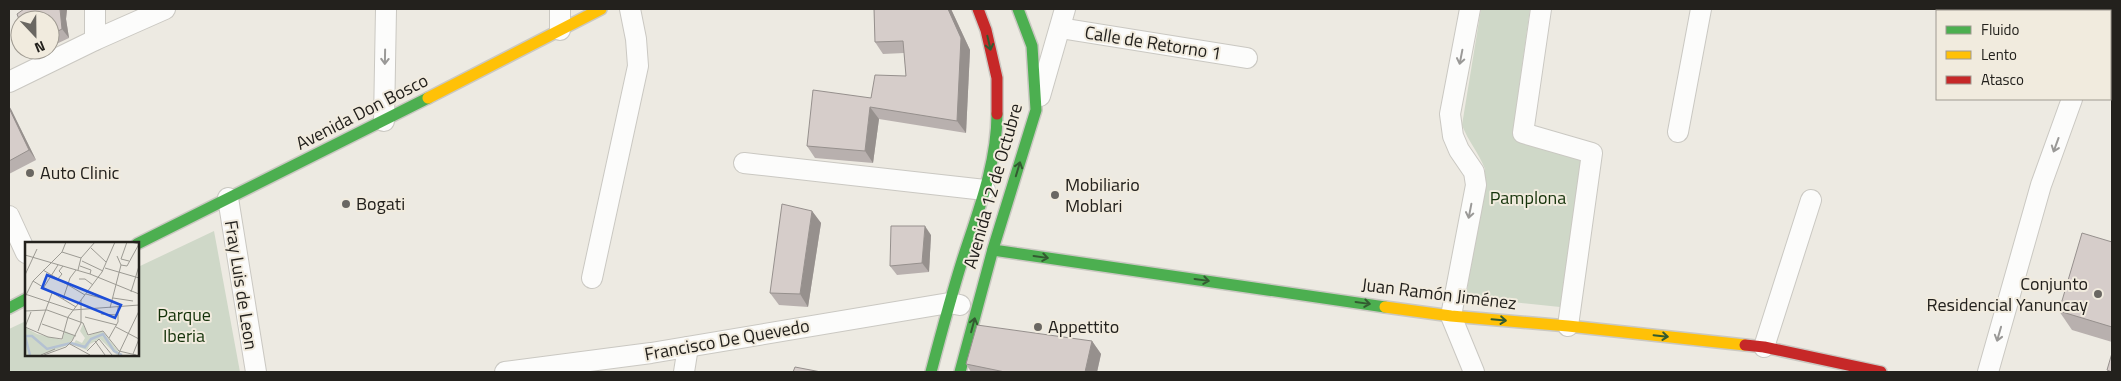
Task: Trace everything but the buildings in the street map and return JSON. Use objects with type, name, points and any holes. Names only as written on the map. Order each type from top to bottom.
[{"type":"main road","name":"Avenida Don Bosco","points":[[139,243],[384,121],[601,9]]},
{"type":"main road","name":"Avenida 12 de Octubre","points":[[931,372],[949,303],[985,190],[997,132],[998,78],[986,30],[978,9]]},
{"type":"main road","name":"Avenida 12 de Octubre","points":[[960,372],[993,250],[1036,110],[1032,46],[1018,9]]},
{"type":"main road","name":"Juan Ramón Jiménez","points":[[993,250],[1451,316],[1568,326],[1764,347],[1835,367],[1881,372]]},
{"type":"main road","points":[[9,308],[25,300]]},
{"type":"street","points":[[95,9],[95,40]]},
{"type":"street","points":[[9,82],[95,40],[165,9]]},
{"type":"street","points":[[384,121],[386,9]]},
{"type":"street","points":[[560,9],[560,30]]},
{"type":"street","points":[[592,278],[638,66],[636,39],[630,9]]},
{"type":"street","points":[[1036,110],[1065,9]]},
{"type":"street","points":[[1470,9],[1450,114],[1453,136],[1474,172],[1476,184],[1451,316],[1474,372]]},
{"type":"street","points":[[1542,9],[1523,133],[1592,153],[1568,326]]},
{"type":"street","points":[[1678,132],[1701,9]]},
{"type":"street","name":"Calle de Retorno 1","points":[[1060,28],[1247,58]]},
{"type":"street","points":[[1988,372],[2041,185],[2072,100]]},
{"type":"street","points":[[744,163],[985,190]]},
{"type":"street","name":"Fray Luis de Leon","points":[[228,198],[256,372]]},
{"type":"street","points":[[1764,347],[1811,200]]},
{"type":"street","points":[[9,216],[25,252]]},
{"type":"street","name":"Francisco De Quevedo","points":[[505,372],[688,347],[949,303],[978,307]]},
{"type":"street","points":[[684,372],[688,347]]},
{"type":"green space","name":"Pamplona","points":[[1481,9],[1530,9],[1513,130],[1516,138],[1581,159],[1560,307],[1466,297],[1485,169],[1462,125]]},
{"type":"green space","name":"Parque Iberia","points":[[214,231],[240,372],[9,372],[9,329],[25,321],[25,356],[139,356],[139,267]]},
{"type":"traffic: fast","points":[[960,372],[993,249],[1036,110],[1032,46],[1018,9]]},
{"type":"traffic: fast","points":[[139,243],[428,98]]},
{"type":"traffic: fast","points":[[931,372],[954,286],[986,187],[994,151],[997,114]]},
{"type":"traffic: fast","points":[[993,250],[1385,307]]},
{"type":"traffic: fast","points":[[9,308],[25,300]]},
{"type":"traffic: slow","points":[[428,98],[601,9]]},
{"type":"traffic: slow","points":[[1385,307],[1451,316],[1568,326],[1745,345]]},
{"type":"traffic: jam","points":[[978,9],[986,30],[997,78],[997,114]]},
{"type":"traffic: jam","points":[[1745,345],[1764,347],[1881,372]]},
{"type":"place","name":"Auto Clinic","points":[[30,173]]},
{"type":"place","name":"Mobiliario Moblari","points":[[1055,195]]},
{"type":"place","name":"Bogati","points":[[346,204]]},
{"type":"place","name":"Conjunto Residencial Yanuncay","points":[[2098,294]]},
{"type":"place","name":"Appettito","points":[[1038,327]]}]
